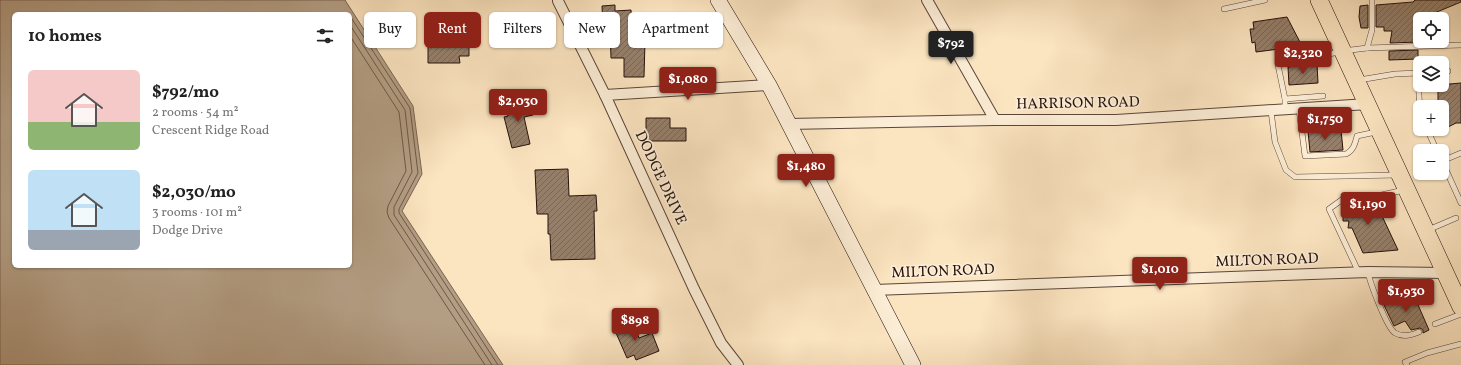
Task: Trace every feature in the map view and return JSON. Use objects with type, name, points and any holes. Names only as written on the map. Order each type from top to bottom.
[{"type":"main road","points":[[718,0],[769,85],[913,365]]},
{"type":"main road","points":[[1319,0],[1426,231],[1450,278],[1461,307]]},
{"type":"street","points":[[927,0],[995,120]]},
{"type":"street","name":"DODGE DRIVE","points":[[558,1],[606,96],[721,343],[738,365]]},
{"type":"street","points":[[606,96],[769,85]]},
{"type":"street","name":"HARRISON ROAD","points":[[788,124],[995,120],[1116,120],[1368,104]]},
{"type":"street","name":"MILTON ROAD","points":[[874,290],[1363,273],[1450,278]]},
{"type":"lane","points":[[1224,9],[1265,0]]},
{"type":"lane","points":[[1367,48],[1372,30],[1372,0]]},
{"type":"lane","points":[[1285,110],[1285,99],[1278,65],[1343,51],[1367,48],[1461,45]]},
{"type":"lane","points":[[1356,80],[1396,74],[1413,73]]},
{"type":"lane","points":[[1285,99],[1323,96]]},
{"type":"lane","points":[[1299,109],[1305,156],[1346,154],[1350,152],[1356,143],[1357,136],[1380,131]]},
{"type":"lane","points":[[1271,111],[1275,142],[1286,170],[1295,177],[1404,182]]},
{"type":"lane","points":[[1449,158],[1461,153]]},
{"type":"lane","points":[[1449,177],[1461,204]]},
{"type":"lane","points":[[1404,182],[1378,196],[1347,196],[1329,209],[1375,294],[1391,330],[1399,334],[1408,335],[1419,332]]},
{"type":"lane","points":[[1426,231],[1456,218]]},
{"type":"lane","points":[[1435,324],[1461,314]]},
{"type":"lane","points":[[1406,364],[1427,353],[1461,344]]},
{"type":"water","points":[[0,0],[345,0],[364,30],[364,48],[376,48],[413,106],[422,174],[402,211],[503,365],[0,365]]},
{"type":"building","points":[[1415,0],[1461,0],[1461,2],[1437,12],[1413,12],[1413,42],[1390,43],[1392,31],[1384,31],[1384,27],[1376,27],[1376,5],[1413,2]]},
{"type":"building","points":[[615,5],[615,11],[631,10],[631,12],[628,12],[628,48],[645,48],[644,77],[624,77],[624,58],[611,58],[611,48],[620,48],[620,12],[602,12],[602,6]]},
{"type":"building","points":[[1368,5],[1368,28],[1361,28],[1359,17],[1360,6]]},
{"type":"building","points":[[1287,17],[1302,46],[1256,52],[1255,42],[1252,43],[1250,29],[1254,29],[1253,22]]},
{"type":"building","points":[[428,48],[469,48],[469,56],[459,56],[460,63],[428,63]]},
{"type":"building","points":[[1418,50],[1418,56],[1413,56],[1413,59],[1389,60],[1389,51]]},
{"type":"building","points":[[1317,64],[1318,83],[1289,85],[1288,67]]},
{"type":"building","points":[[1461,83],[1461,123],[1456,123],[1449,126],[1449,100],[1438,100],[1438,92],[1449,92],[1449,84]]},
{"type":"building","points":[[530,101],[533,115],[524,117],[530,144],[512,148],[504,117],[508,116],[506,106]]},
{"type":"building","points":[[646,118],[670,118],[670,128],[686,128],[686,141],[646,141]]},
{"type":"building","points":[[1341,130],[1343,150],[1310,152],[1308,131]]},
{"type":"building","points":[[568,169],[569,196],[596,195],[597,211],[594,211],[595,259],[551,260],[550,234],[548,234],[548,214],[537,214],[535,170]]},
{"type":"building","points":[[1347,201],[1375,201],[1398,250],[1363,253],[1352,228],[1348,228],[1349,221],[1343,221],[1343,204]]},
{"type":"building","points":[[1397,296],[1400,303],[1415,298],[1429,330],[1423,333],[1423,330],[1420,328],[1411,330],[1405,321],[1394,326],[1382,301]]},
{"type":"building","points":[[625,321],[629,330],[635,328],[639,338],[652,333],[659,351],[636,360],[634,355],[627,358],[613,326]]}]
